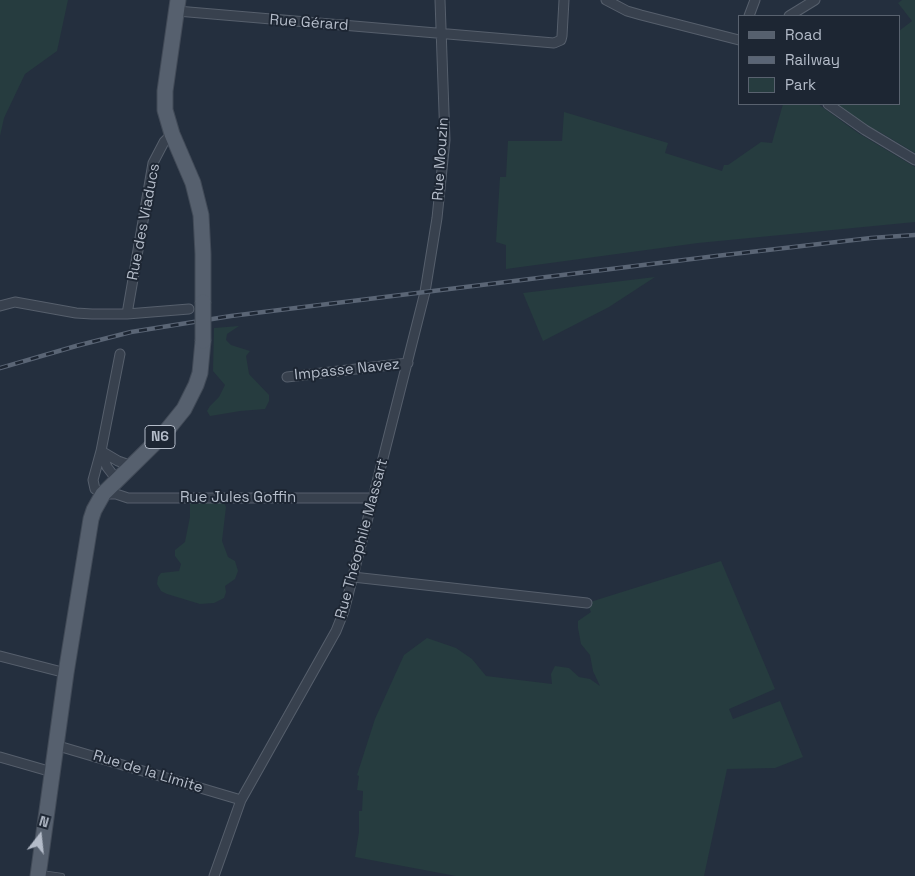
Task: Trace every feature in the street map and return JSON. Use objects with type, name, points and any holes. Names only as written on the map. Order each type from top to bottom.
[{"type":"main road","name":"Rue des Viaducs","points":[[132,466],[162,435],[187,403],[200,373],[204,302],[201,215],[193,184],[172,134],[164,101],[177,6]]},
{"type":"main road","name":"N6","points":[[38,874],[55,745],[91,519],[103,494],[132,466]]},
{"type":"street","name":"Rue Mouzin","points":[[426,287],[437,218],[445,140],[440,0]]},
{"type":"street","name":"Rue Gérard","points":[[177,6],[292,22],[558,42],[562,36],[564,0]]},
{"type":"street","points":[[606,0],[627,11],[640,15],[738,40]]},
{"type":"street","points":[[749,15],[755,0]]},
{"type":"street","points":[[791,15],[814,0]]},
{"type":"street","points":[[829,105],[865,130],[915,160]]},
{"type":"street","name":"Rue des Viaducs","points":[[127,314],[153,163],[164,142],[172,134]]},
{"type":"street","name":"Rue Théophile Massart","points":[[214,876],[241,800],[336,630],[344,611],[426,287]]},
{"type":"street","points":[[0,306],[15,302],[76,313],[127,314],[189,309]]},
{"type":"street","points":[[103,494],[95,489],[93,480],[101,451],[120,354]]},
{"type":"street","name":"Impasse Navez","points":[[287,377],[408,363]]},
{"type":"street","points":[[101,451],[118,461],[132,466]]},
{"type":"street","points":[[101,451],[107,467],[117,480]]},
{"type":"street","name":"Rue Jules Goffin","points":[[103,494],[116,494],[128,498],[373,498]]},
{"type":"street","points":[[353,577],[587,603]]},
{"type":"street","points":[[0,656],[66,673]]},
{"type":"street","name":"Rue de la Limite","points":[[55,745],[241,800]]},
{"type":"street","points":[[0,757],[52,772]]},
{"type":"lane","points":[[38,874],[62,876]]},
{"type":"green space","points":[[0,0],[68,0],[57,51],[25,74],[4,118],[0,136]]},
{"type":"green space","points":[[902,0],[915,0],[915,153],[878,131],[872,134],[834,108],[838,105],[900,105],[900,30],[912,21],[898,3]]},
{"type":"green space","points":[[783,105],[819,105],[858,133],[915,167],[915,222],[698,243],[506,269],[506,245],[496,242],[500,177],[506,177],[508,141],[562,141],[564,112],[668,143],[665,153],[722,171],[724,165],[728,165],[761,142],[772,143]]},
{"type":"green space","points":[[655,277],[609,307],[543,341],[523,293]]},
{"type":"green space","points":[[239,326],[227,334],[226,340],[231,345],[250,351],[246,356],[249,374],[269,395],[269,401],[265,409],[210,416],[207,411],[219,397],[225,385],[213,371],[214,328]]},
{"type":"green space","points":[[190,503],[224,503],[226,507],[222,541],[228,557],[235,561],[238,571],[235,579],[225,586],[224,598],[214,603],[200,604],[167,594],[161,591],[157,584],[161,573],[179,571],[181,564],[175,556],[175,550],[185,542],[190,517]]},
{"type":"green space","points":[[721,561],[775,689],[729,709],[733,719],[780,701],[803,757],[775,768],[727,769],[704,876],[456,876],[355,857],[359,832],[359,811],[362,811],[363,791],[357,790],[359,776],[357,775],[375,719],[404,655],[427,638],[456,648],[472,659],[486,676],[552,684],[551,674],[555,666],[569,668],[579,677],[590,679],[600,686],[593,671],[590,655],[581,644],[578,628],[578,621],[591,612],[587,603]]},
{"type":"railway","points":[[0,368],[131,332],[231,316],[716,256],[871,238],[915,235]]}]
